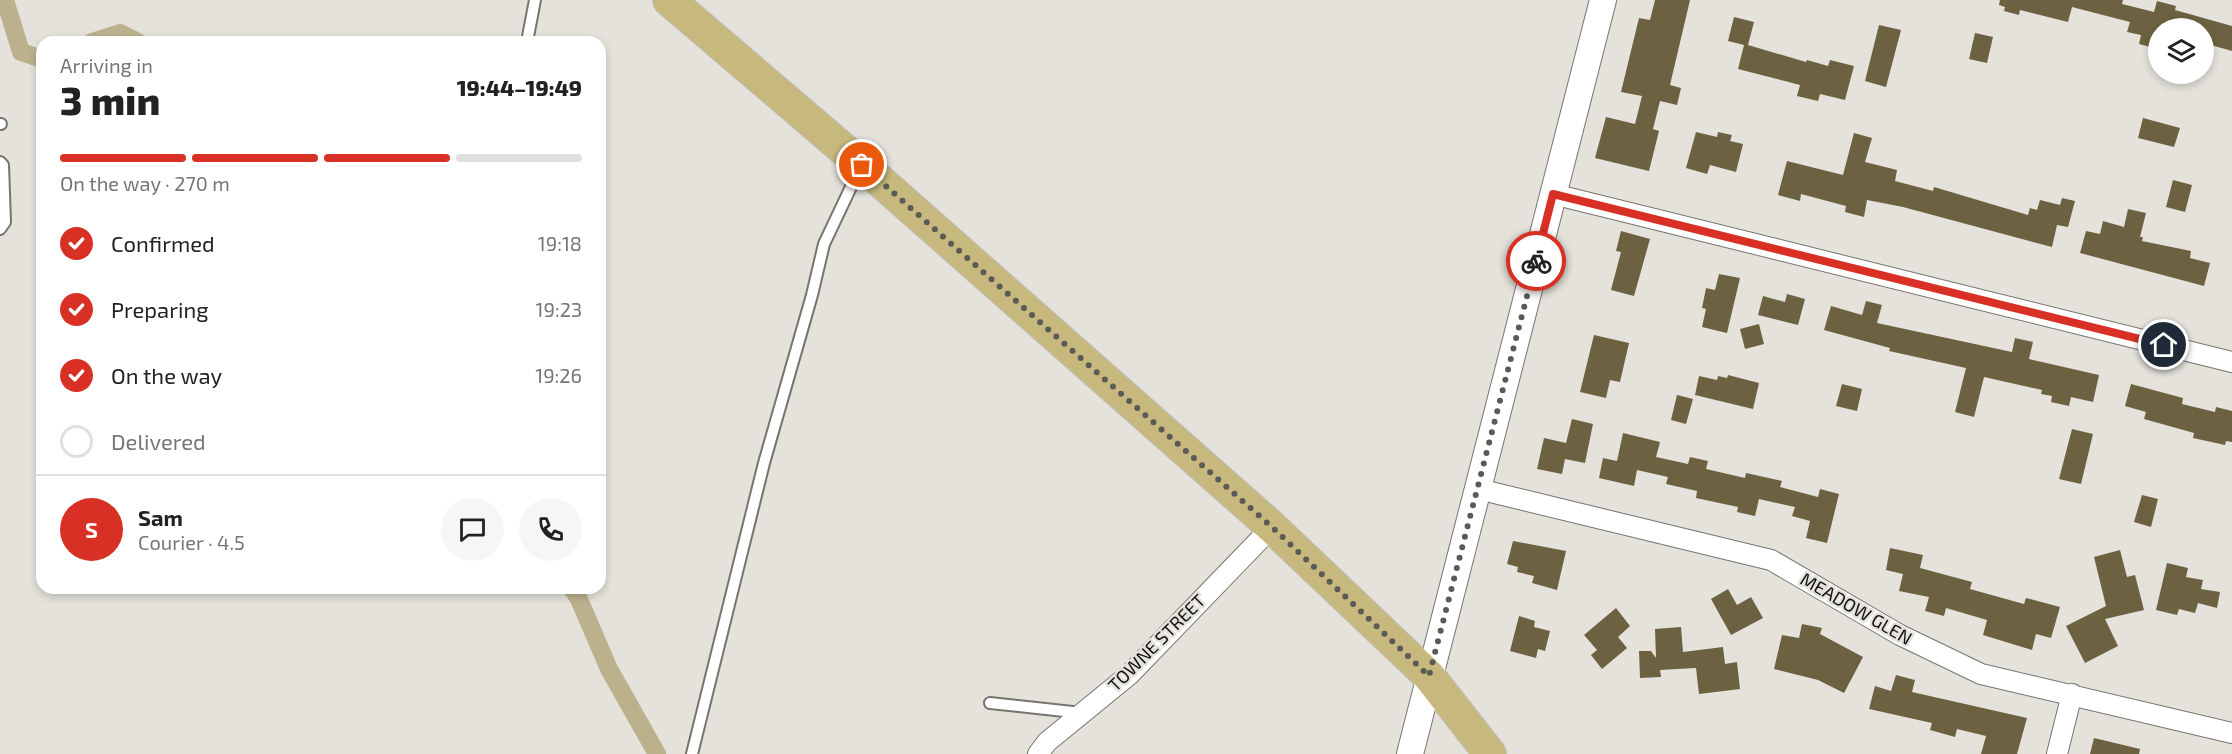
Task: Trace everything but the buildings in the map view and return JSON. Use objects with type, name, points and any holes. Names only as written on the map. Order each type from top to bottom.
[{"type":"main road","points":[[677,2],[1272,527],[1429,676],[1490,754]]},
{"type":"street","points":[[1410,754],[1603,0]]},
{"type":"street","points":[[1553,194],[2232,362]]},
{"type":"street","name":"MEADOW GLEN","points":[[1478,489],[1771,560],[1900,636],[1981,674],[2232,733]]},
{"type":"street","name":"TOWNE STREET","points":[[1038,754],[1047,742],[1129,675],[1272,527]]},
{"type":"street","points":[[2057,754],[2072,694]]},
{"type":"lane","points":[[528,36],[535,0]]},
{"type":"lane","points":[[0,162],[3,174],[5,222],[0,229]]},
{"type":"lane","points":[[692,754],[764,463],[812,295],[824,244],[862,165]]},
{"type":"lane","points":[[990,703],[1083,713]]},
{"type":"waterway","points":[[5,0],[21,52],[36,57]]},
{"type":"waterway","points":[[111,36],[120,33],[126,36]]},
{"type":"waterway","points":[[576,594],[609,669],[657,754]]},
{"type":"way so far","points":[[862,165],[1272,527],[1429,676],[1536,261]]},
{"type":"route","points":[[1536,261],[1553,194],[2164,345]]}]
